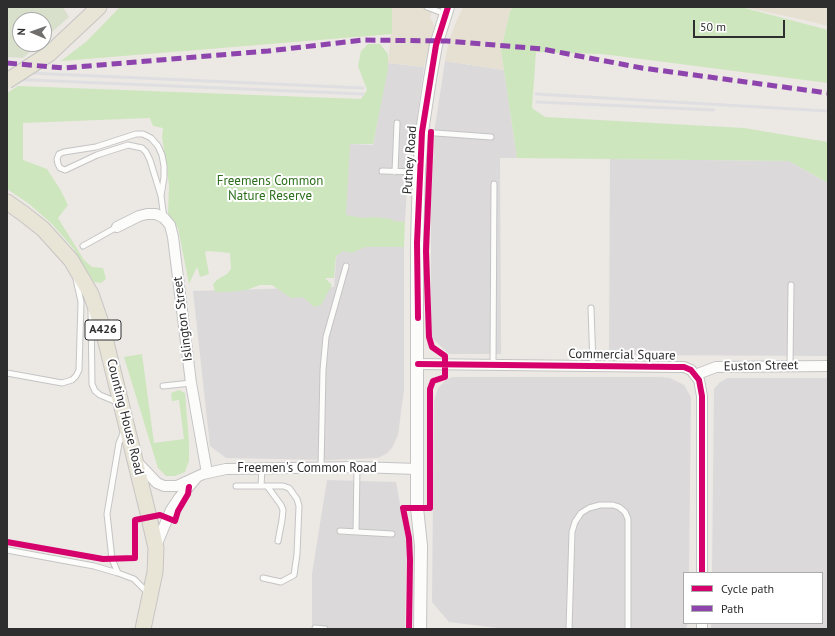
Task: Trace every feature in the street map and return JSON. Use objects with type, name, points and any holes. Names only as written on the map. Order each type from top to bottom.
[{"type":"main road","points":[[7,81],[49,54],[98,7]]},
{"type":"main road","name":"Counting House Road","points":[[7,202],[43,229],[72,260],[91,294],[102,326],[136,460],[156,548]]},
{"type":"main road","name":"A426","points":[[143,629],[155,572],[156,548]]},
{"type":"street","name":"Putney Road","points":[[418,364],[417,243],[422,132],[432,66],[446,11]]},
{"type":"street","points":[[117,227],[139,216],[147,214],[156,214],[164,218]]},
{"type":"street","name":"Islington Street","points":[[164,218],[170,225],[173,237],[202,475]]},
{"type":"street","name":"Commercial Square","points":[[418,364],[493,366],[676,366],[691,370],[695,375]]},
{"type":"street","points":[[418,364],[418,508],[422,546],[420,629]]},
{"type":"street","name":"Euston Street","points":[[695,375],[716,367],[790,365],[828,366]]},
{"type":"street","points":[[695,375],[699,380],[702,396],[702,572]]},
{"type":"street","name":"Freemen's Common Road","points":[[136,460],[157,483],[164,486],[177,486],[185,481],[202,475],[226,469],[357,467],[418,469]]},
{"type":"street","points":[[156,548],[171,510],[179,498],[202,475]]},
{"type":"lane","points":[[427,7],[446,11]]},
{"type":"lane","points":[[395,172],[397,123]]},
{"type":"lane","points":[[422,132],[491,137]]},
{"type":"lane","points":[[161,196],[164,177],[162,155],[158,146],[151,138],[143,134],[136,134],[96,147],[64,152],[59,154],[57,159],[60,168],[65,170],[98,155],[128,145],[142,148],[150,160],[161,196],[164,218]]},
{"type":"lane","points":[[382,171],[419,172]]},
{"type":"lane","points":[[493,366],[494,184]]},
{"type":"lane","points":[[83,246],[117,227]]},
{"type":"lane","points":[[7,373],[62,383],[72,380],[76,376],[79,370],[81,302],[72,260]]},
{"type":"lane","points":[[321,467],[323,370],[326,338],[346,266]]},
{"type":"lane","points":[[790,285],[790,365]]},
{"type":"lane","points":[[91,294],[92,384],[95,391],[100,395],[121,404]]},
{"type":"lane","points":[[591,308],[593,365]]},
{"type":"lane","points":[[163,386],[191,383]]},
{"type":"lane","points":[[118,573],[112,559],[107,514],[119,443],[127,424]]},
{"type":"lane","points":[[356,532],[357,467]]},
{"type":"lane","points":[[262,468],[264,486],[281,505],[283,510],[278,540]]},
{"type":"lane","points":[[236,486],[283,486],[289,488],[297,499],[299,506],[297,554],[294,575],[281,582],[263,578]]},
{"type":"lane","points":[[569,629],[572,532],[575,522],[581,513],[589,508],[600,505],[613,505],[619,507],[625,512],[628,519],[628,629]]},
{"type":"lane","points":[[340,531],[392,534]]},
{"type":"lane","points":[[7,550],[94,566],[118,573],[134,579],[150,596]]},
{"type":"lane","points":[[315,628],[325,629]]},
{"type":"shaded area","points":[[120,7],[433,7],[430,18],[433,22],[434,28],[424,67],[388,63],[391,34],[61,61],[87,41]]},
{"type":"shaded area","points":[[463,7],[513,7],[510,11],[501,50],[504,70],[445,61],[448,44]]},
{"type":"shaded area","points":[[743,7],[828,7],[828,26],[804,20]]},
{"type":"shaded area","points":[[445,61],[504,70],[517,158],[500,158],[501,354],[449,354],[431,337],[431,204],[435,127]]},
{"type":"shaded area","points":[[388,63],[424,67],[413,152],[409,152],[405,222],[345,220],[348,144],[373,145]]},
{"type":"shaded area","points":[[610,159],[789,161],[828,183],[828,356],[609,355]]},
{"type":"shaded area","points":[[337,247],[404,247],[404,390],[398,435],[392,448],[386,454],[378,458],[328,460],[226,458],[210,446],[193,291],[334,287]]},
{"type":"shaded area","points":[[453,377],[661,377],[670,378],[684,385],[691,397],[689,572],[683,572],[683,624],[688,624],[686,629],[506,629],[449,622],[432,602],[434,401],[438,388],[447,379]]},
{"type":"shaded area","points":[[727,378],[828,378],[828,629],[711,629],[711,624],[823,624],[823,572],[712,572],[714,389],[719,383]]},
{"type":"shaded area","points":[[327,480],[396,482],[407,543],[405,629],[312,629],[312,574]]},
{"type":"green space","points":[[7,7],[63,7],[69,17],[52,32],[52,12],[12,12],[12,52],[30,52],[23,58],[7,57]]},
{"type":"green space","points":[[120,7],[392,7],[392,34],[61,61],[87,41]]},
{"type":"green space","points":[[513,7],[741,7],[828,30],[828,83],[602,54],[536,52],[532,108],[545,117],[744,128],[828,142],[828,183],[789,161],[517,158],[501,50],[510,11]]},
{"type":"green space","name":"Freemens Common Nature Reserve","points":[[368,44],[380,44],[388,54],[388,69],[373,144],[350,144],[346,215],[362,218],[375,217],[405,222],[404,247],[365,247],[352,253],[343,251],[336,256],[334,278],[325,278],[332,285],[321,305],[314,307],[303,297],[291,298],[272,285],[260,285],[247,290],[215,292],[213,284],[227,274],[231,269],[230,253],[205,252],[209,274],[200,277],[197,267],[189,284],[178,228],[168,214],[169,185],[162,137],[163,128],[153,126],[150,118],[23,123],[23,160],[47,169],[60,189],[68,205],[58,218],[84,260],[92,267],[103,268],[106,279],[101,283],[94,282],[73,248],[52,224],[28,203],[7,189],[7,93],[18,86],[361,99],[367,90],[358,66],[361,51]]},
{"type":"green space","points":[[142,354],[154,443],[184,439],[179,400],[172,401],[171,393],[179,390],[185,393],[189,461],[185,472],[175,476],[166,476],[158,468],[124,357]]},
{"type":"railway","points":[[7,72],[363,88]]},
{"type":"railway","points":[[7,79],[363,94]]},
{"type":"railway","points":[[536,94],[828,111]]},
{"type":"railway","points":[[537,102],[714,110]]},
{"type":"marked path","points":[[7,63],[64,68],[268,51],[363,40],[447,41],[542,49],[642,68],[828,93]]},
{"type":"cycle path","points":[[418,318],[417,243],[422,132],[436,45],[448,7]]},
{"type":"cycle path","points":[[409,629],[409,538],[403,508],[430,508],[430,389],[433,381],[445,377],[445,356],[432,347],[429,337],[426,251],[431,132]]},
{"type":"cycle path","points":[[418,364],[684,367],[691,370],[699,380],[702,396],[702,572]]},
{"type":"cycle path","points":[[7,542],[103,559],[135,558],[135,520],[160,515],[175,521],[178,511],[188,494],[189,487]]}]
